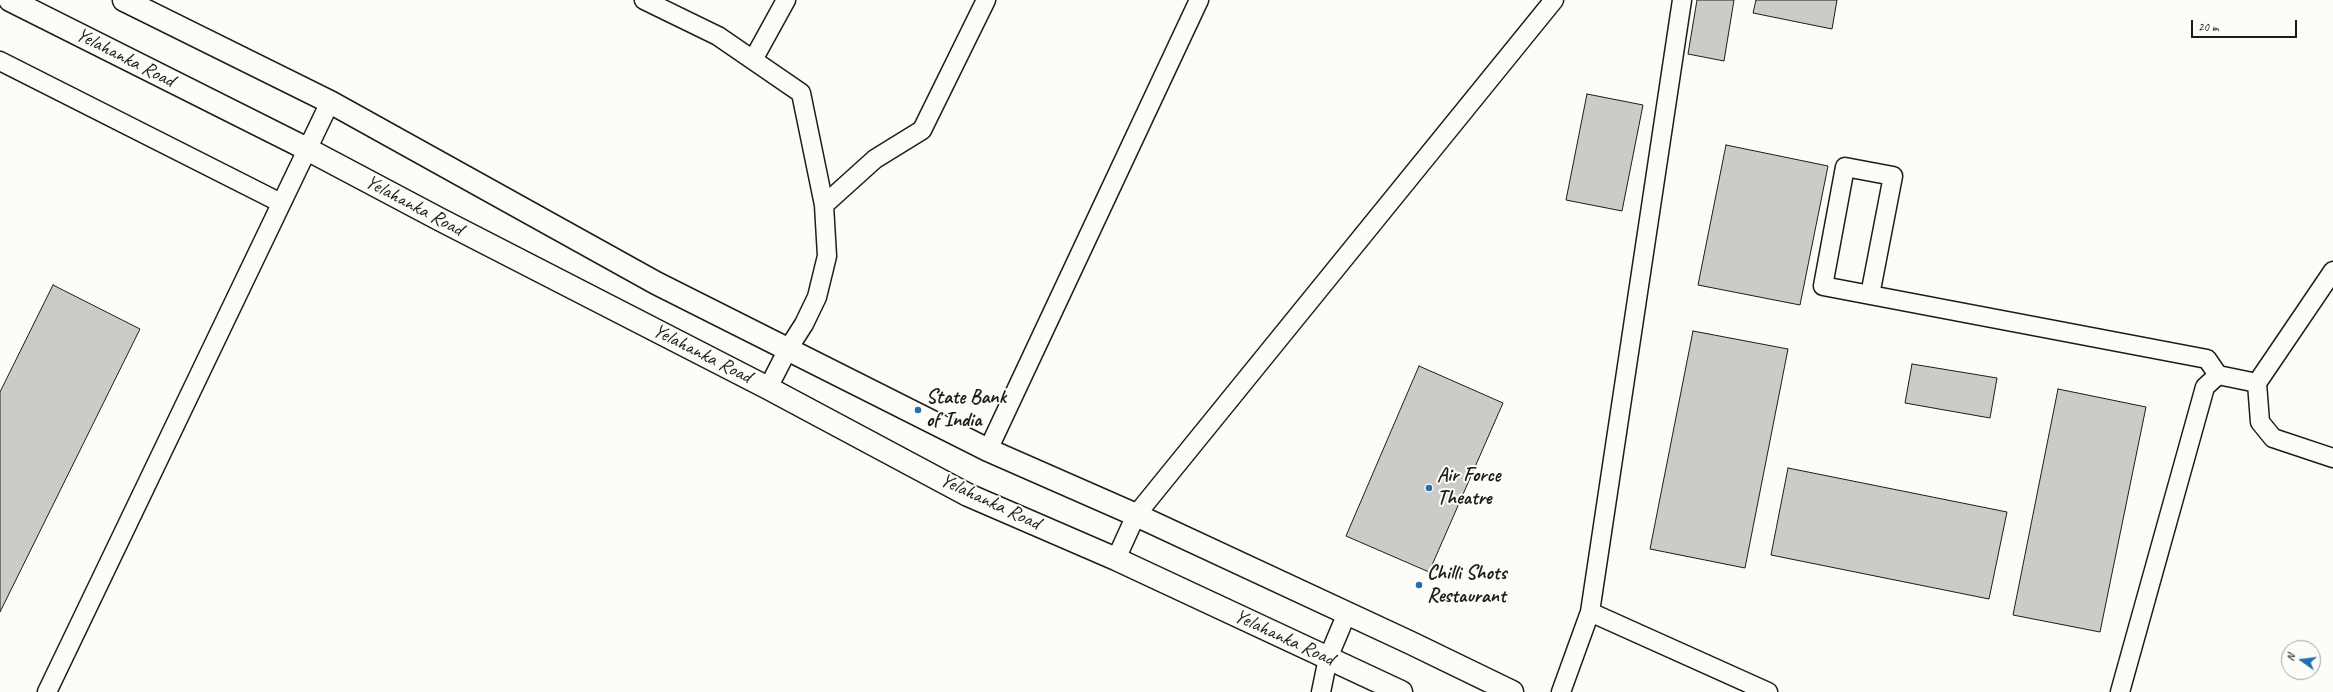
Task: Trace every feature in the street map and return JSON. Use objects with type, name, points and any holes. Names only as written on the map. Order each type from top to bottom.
[{"type":"main road","name":"Yelahanka Road","points":[[10,0],[307,149],[439,219],[768,388],[968,495],[1116,560],[1401,692]]},
{"type":"main road","points":[[124,0],[330,102],[656,283],[988,450],[1136,515],[1348,613],[1512,692]]},
{"type":"lane","points":[[644,0],[718,36],[801,93],[824,205],[827,256],[817,296],[804,324],[788,349],[768,388]]},
{"type":"lane","points":[[753,60],[786,0]]},
{"type":"lane","points":[[824,205],[875,159],[922,130],[986,0]]},
{"type":"lane","points":[[988,450],[1199,0]]},
{"type":"lane","points":[[1116,560],[1136,515],[1554,0]]},
{"type":"lane","points":[[1561,692],[1590,612],[1682,0]]},
{"type":"lane","points":[[0,61],[281,203]]},
{"type":"lane","points":[[47,692],[330,102]]},
{"type":"lane","points":[[1870,295],[1893,176],[1845,167],[1823,286],[1870,295],[2207,359],[2218,375],[2257,383]]},
{"type":"lane","points":[[2333,271],[2257,383],[2260,422],[2273,438],[2333,458]]},
{"type":"lane","points":[[2120,692],[2204,387],[2218,375]]},
{"type":"lane","points":[[1590,612],[1768,692]]},
{"type":"lane","points":[[1321,692],[1328,658],[1348,613]]},
{"type":"building","points":[[1697,0],[1734,0],[1724,61],[1688,54]]},
{"type":"building","points":[[1756,0],[1837,0],[1832,29],[1753,13]]},
{"type":"building","points":[[1587,94],[1643,105],[1622,211],[1566,200]]},
{"type":"building","points":[[1726,145],[1828,166],[1800,305],[1698,285]]},
{"type":"building","points":[[53,285],[140,329],[0,612],[0,392]]},
{"type":"building","points":[[1693,331],[1788,349],[1745,568],[1650,549]]},
{"type":"building","points":[[1912,364],[1997,378],[1990,418],[1905,403]]},
{"type":"building","points":[[1419,366],[1503,403],[1429,572],[1346,536]]},
{"type":"building","points":[[2058,389],[2146,407],[2100,632],[2013,615]]},
{"type":"building","points":[[1788,468],[2007,512],[1989,599],[1771,555]]},
{"type":"place","name":"State Bank of India","points":[[918,410]]},
{"type":"place","name":"Air Force Theatre","points":[[1429,488]]},
{"type":"place","name":"Chilli Shots Restaurant","points":[[1419,585]]}]
